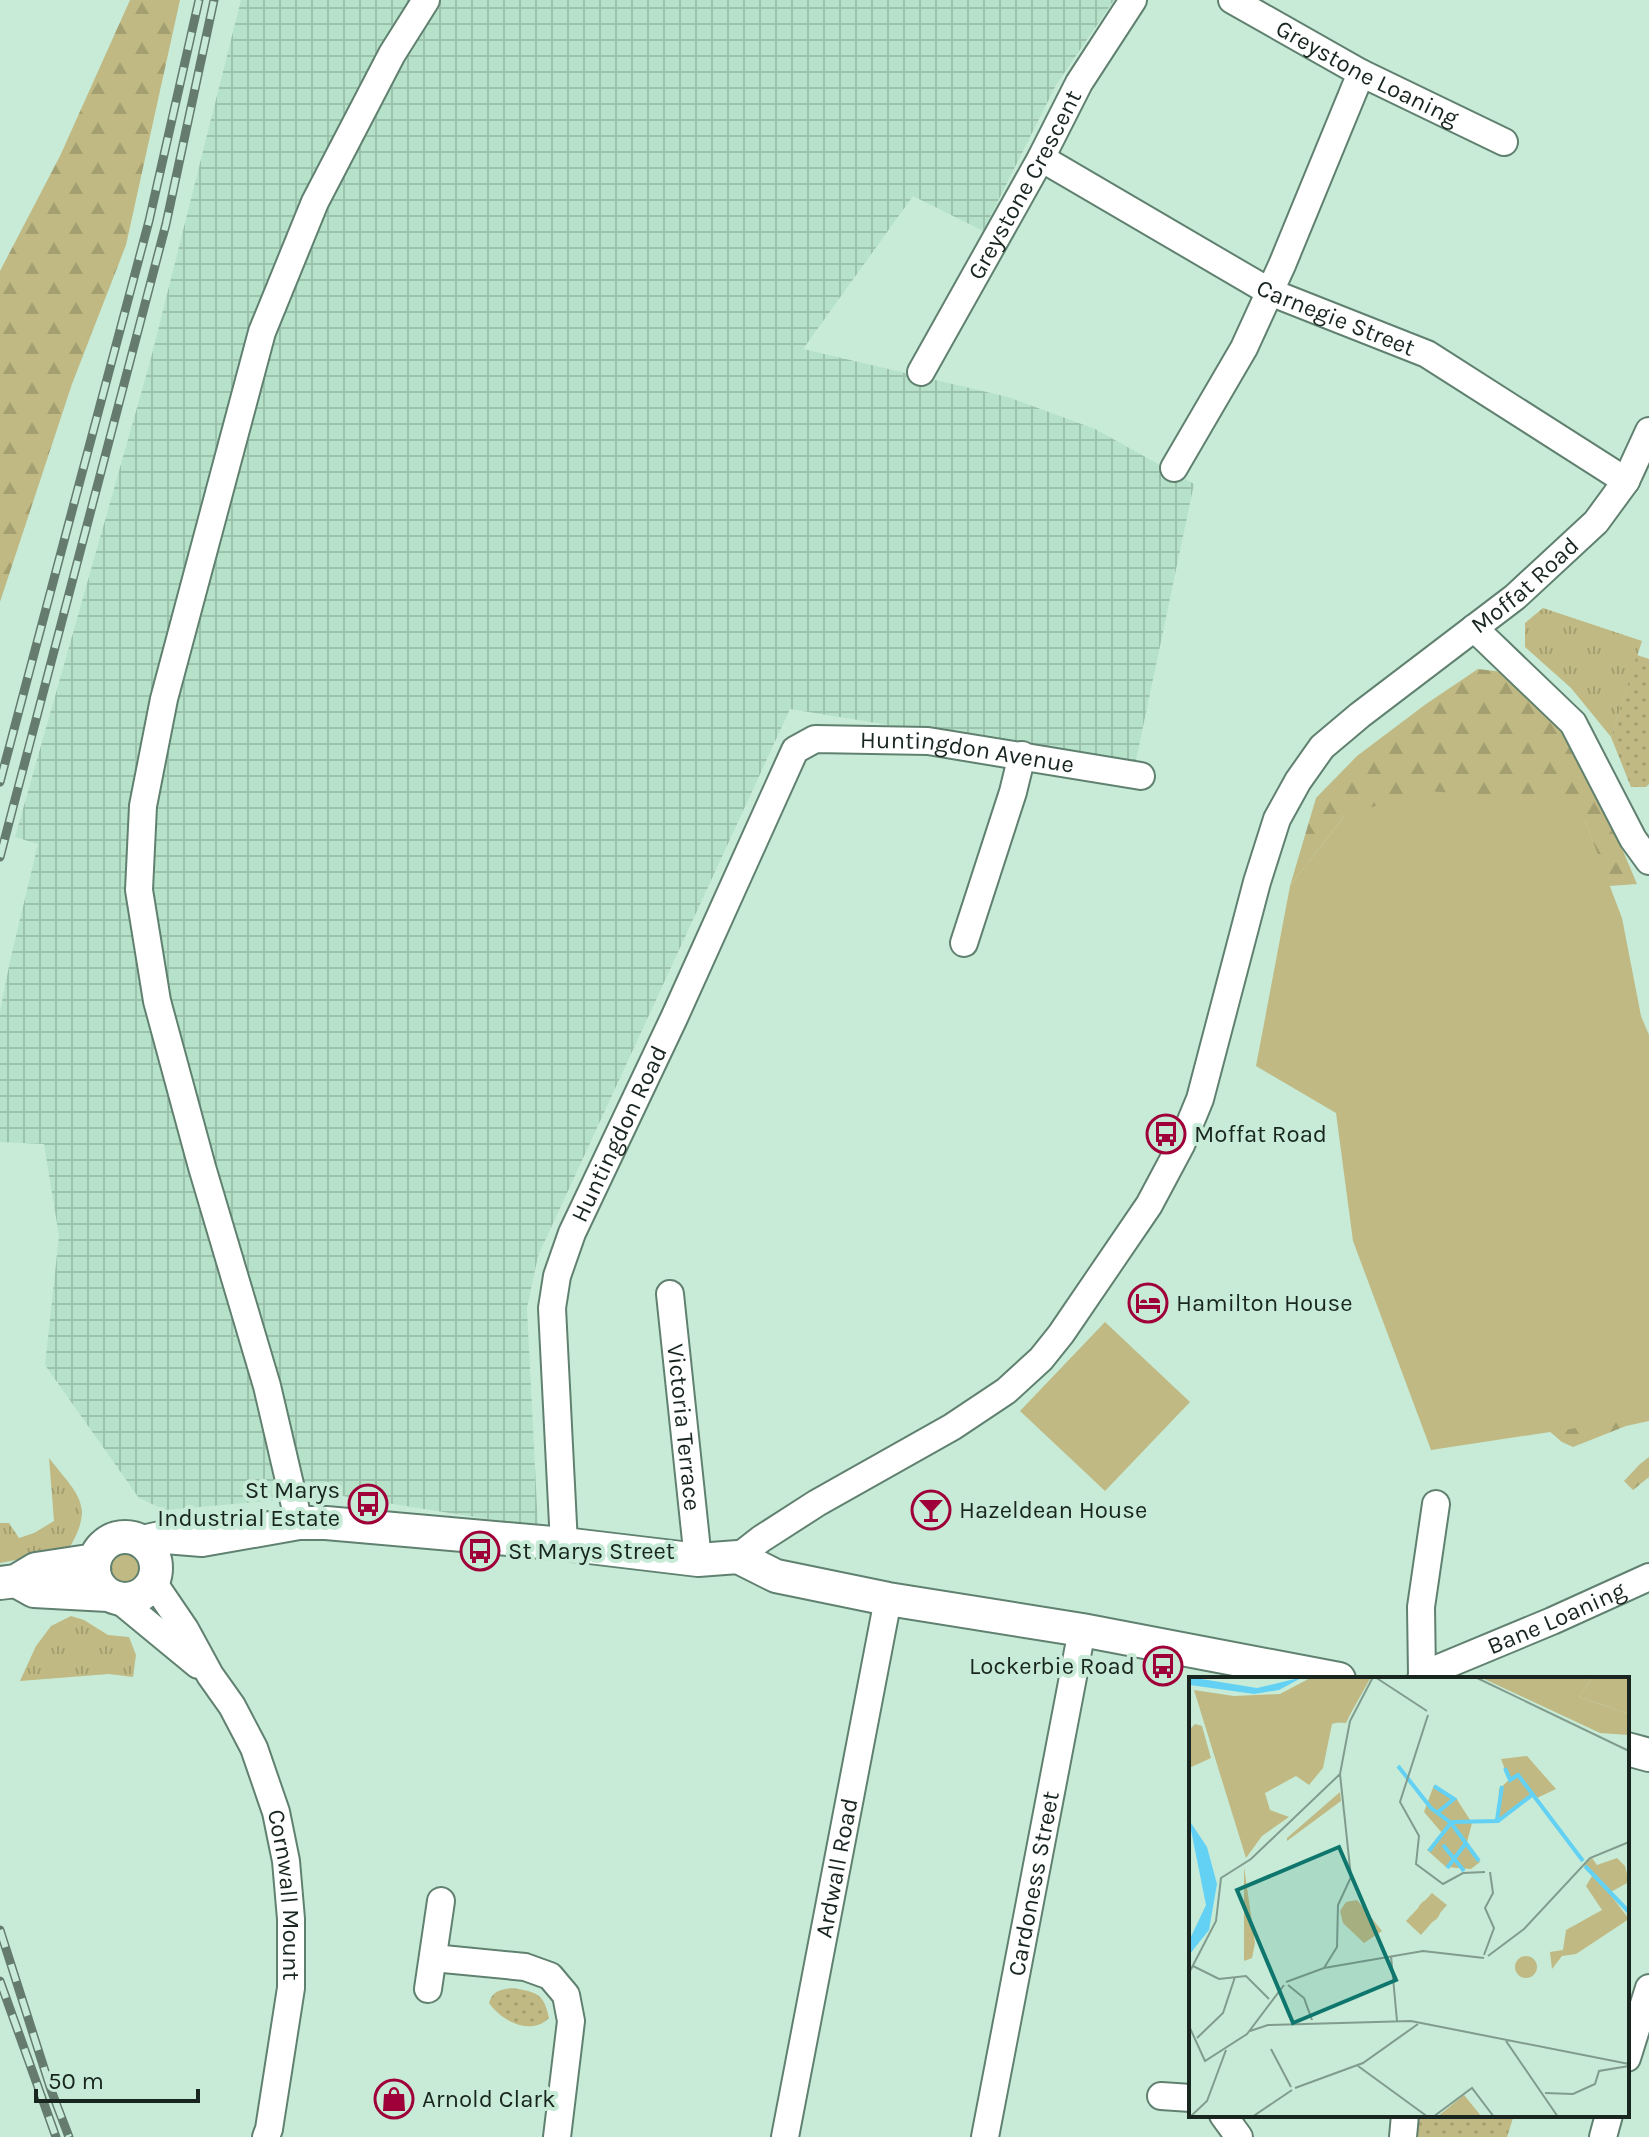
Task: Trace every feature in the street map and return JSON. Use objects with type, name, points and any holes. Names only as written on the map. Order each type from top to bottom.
[{"type":"main road","points":[[113,1597],[101,1588],[94,1570],[99,1550],[115,1539],[125,1537],[142,1542],[165,1537],[202,1540],[299,1523],[326,1523],[564,1544],[698,1560],[738,1557],[776,1576],[888,1599],[1082,1630],[1329,1677]]},
{"type":"main road","points":[[8,1582],[34,1591],[129,1599],[147,1590],[155,1576],[202,1540]]},
{"type":"main road","points":[[142,1542],[153,1555],[155,1576]]},
{"type":"main road","points":[[8,1582],[36,1569],[95,1560]]},
{"type":"main road","points":[[1629,1750],[1649,1755]]},
{"type":"street","points":[[299,1523],[267,1386],[206,1182],[157,1001],[139,890],[143,806],[164,699],[262,332],[315,202],[392,54],[426,0]]},
{"type":"street","name":"Greystone Crescent","points":[[921,372],[1041,158],[1079,83],[1133,0]]},
{"type":"street","name":"Greystone Loaning","points":[[1232,0],[1361,73],[1504,142]]},
{"type":"street","points":[[1174,468],[1244,348],[1361,73]]},
{"type":"street","name":"Carnegie Street","points":[[1041,158],[1270,292],[1427,354],[1626,481]]},
{"type":"street","name":"Moffat Road","points":[[738,1557],[817,1503],[952,1427],[1006,1391],[1051,1347],[1149,1205],[1186,1134],[1200,1099],[1277,819],[1298,781],[1322,747],[1515,597],[1596,522],[1626,481],[1649,431]]},
{"type":"street","points":[[1474,628],[1573,723],[1633,839],[1649,861]]},
{"type":"street","name":"Huntingdon Avenue","points":[[795,750],[815,739],[928,741],[1141,776]]},
{"type":"street","name":"Huntingdon Road","points":[[564,1544],[552,1308],[557,1276],[572,1233],[674,1018],[795,750]]},
{"type":"street","points":[[964,943],[1022,755]]},
{"type":"street","points":[[1633,839],[1649,817]]},
{"type":"street","name":"Victoria Terrace","points":[[670,1294],[698,1560]]},
{"type":"street","points":[[1422,1677],[1421,1607],[1436,1504]]},
{"type":"street","name":"Cornwall Mount","points":[[155,1576],[254,1748],[276,1812],[286,1861],[291,1919],[291,1988],[269,2134]]},
{"type":"street","name":"Bane Loaning","points":[[1422,1677],[1649,1577]]},
{"type":"street","name":"Cornwall Mount","points":[[113,1597],[210,1675]]},
{"type":"street","name":"Ardwall Road","points":[[785,2137],[888,1599]]},
{"type":"street","name":"Cardoness Street","points":[[985,2137],[1082,1630]]},
{"type":"street","points":[[428,1989],[441,1901]]},
{"type":"street","points":[[433,1958],[525,1967],[550,1976],[566,1995],[571,2021],[557,2137]]},
{"type":"street","points":[[1629,2052],[1649,1988]]},
{"type":"street","points":[[1629,2066],[1649,2072]]},
{"type":"street","points":[[1161,2096],[1189,2098]]},
{"type":"street","points":[[1224,2117],[1239,2137]]},
{"type":"street","points":[[1403,2137],[1405,2117]]},
{"type":"street","points":[[1603,2137],[1608,2117]]},
{"type":"shaded area","points":[[241,0],[1114,0],[1056,85],[983,231],[913,196],[803,349],[1008,397],[1095,429],[1194,484],[1135,765],[790,709],[538,1256],[527,1308],[538,1527],[336,1495],[165,1510],[139,1498],[45,1365],[59,1236],[44,1144],[0,1142],[0,1012],[38,844],[15,837],[150,362]]},
{"type":"green space","points":[[130,0],[180,0],[126,245],[72,384],[0,602],[0,271],[60,156]]},
{"type":"green space","points":[[1543,608],[1642,641],[1611,737],[1571,688],[1525,647],[1525,623]]},
{"type":"green space","points":[[1637,655],[1649,659],[1649,784],[1646,787],[1631,787],[1611,737]]},
{"type":"green space","points":[[1478,669],[1503,672],[1538,704],[1567,737],[1599,794],[1637,884],[1609,886],[1585,821],[1345,815],[1290,886],[1316,798],[1357,756]]},
{"type":"green space","points":[[1426,791],[1545,799],[1585,821],[1622,918],[1641,1016],[1649,1035],[1649,1417],[1431,1450],[1353,1241],[1336,1113],[1256,1066],[1290,886],[1345,815]]},
{"type":"green space","points":[[1105,1322],[1190,1402],[1105,1491],[1020,1411]]},
{"type":"green space","points":[[1649,1397],[1649,1421],[1626,1426],[1573,1447],[1549,1431],[1550,1417]]},
{"type":"green space","points":[[1649,1457],[1649,1477],[1633,1490],[1624,1481]]},
{"type":"green space","points":[[49,1458],[80,1501],[81,1522],[76,1535],[68,1550],[0,1563],[0,1523],[9,1523],[19,1538],[54,1521]]},
{"type":"green space","points":[[125,1546],[140,1553],[147,1568],[140,1583],[125,1590],[110,1583],[103,1568],[110,1553]]},
{"type":"green space","points":[[71,1616],[108,1635],[129,1637],[136,1655],[133,1677],[109,1674],[20,1681],[36,1646],[51,1626]]},
{"type":"green space","points":[[512,1988],[541,1998],[549,2018],[534,2026],[526,2026],[501,2016],[489,2003],[497,1992]]},
{"type":"green space","points":[[1420,2117],[1513,2117],[1507,2137],[1417,2137]]},
{"type":"railway","points":[[0,782],[149,221],[199,0]]},
{"type":"railway","points":[[0,857],[166,224],[214,0]]},
{"type":"railway","points":[[0,1930],[69,2137]]},
{"type":"railway","points":[[0,1981],[56,2137]]},
{"type":"place","name":"Moffat Road","points":[[1166,1134]]},
{"type":"place","name":"Hamilton House","points":[[1148,1303]]},
{"type":"place","name":"St Marys Industrial Estate","points":[[368,1504]]},
{"type":"place","name":"Hazeldean House","points":[[931,1510]]},
{"type":"place","name":"St Marys Street","points":[[480,1551]]},
{"type":"place","name":"Lockerbie Road","points":[[1163,1666]]},
{"type":"place","name":"Arnold Clark","points":[[394,2099]]}]
